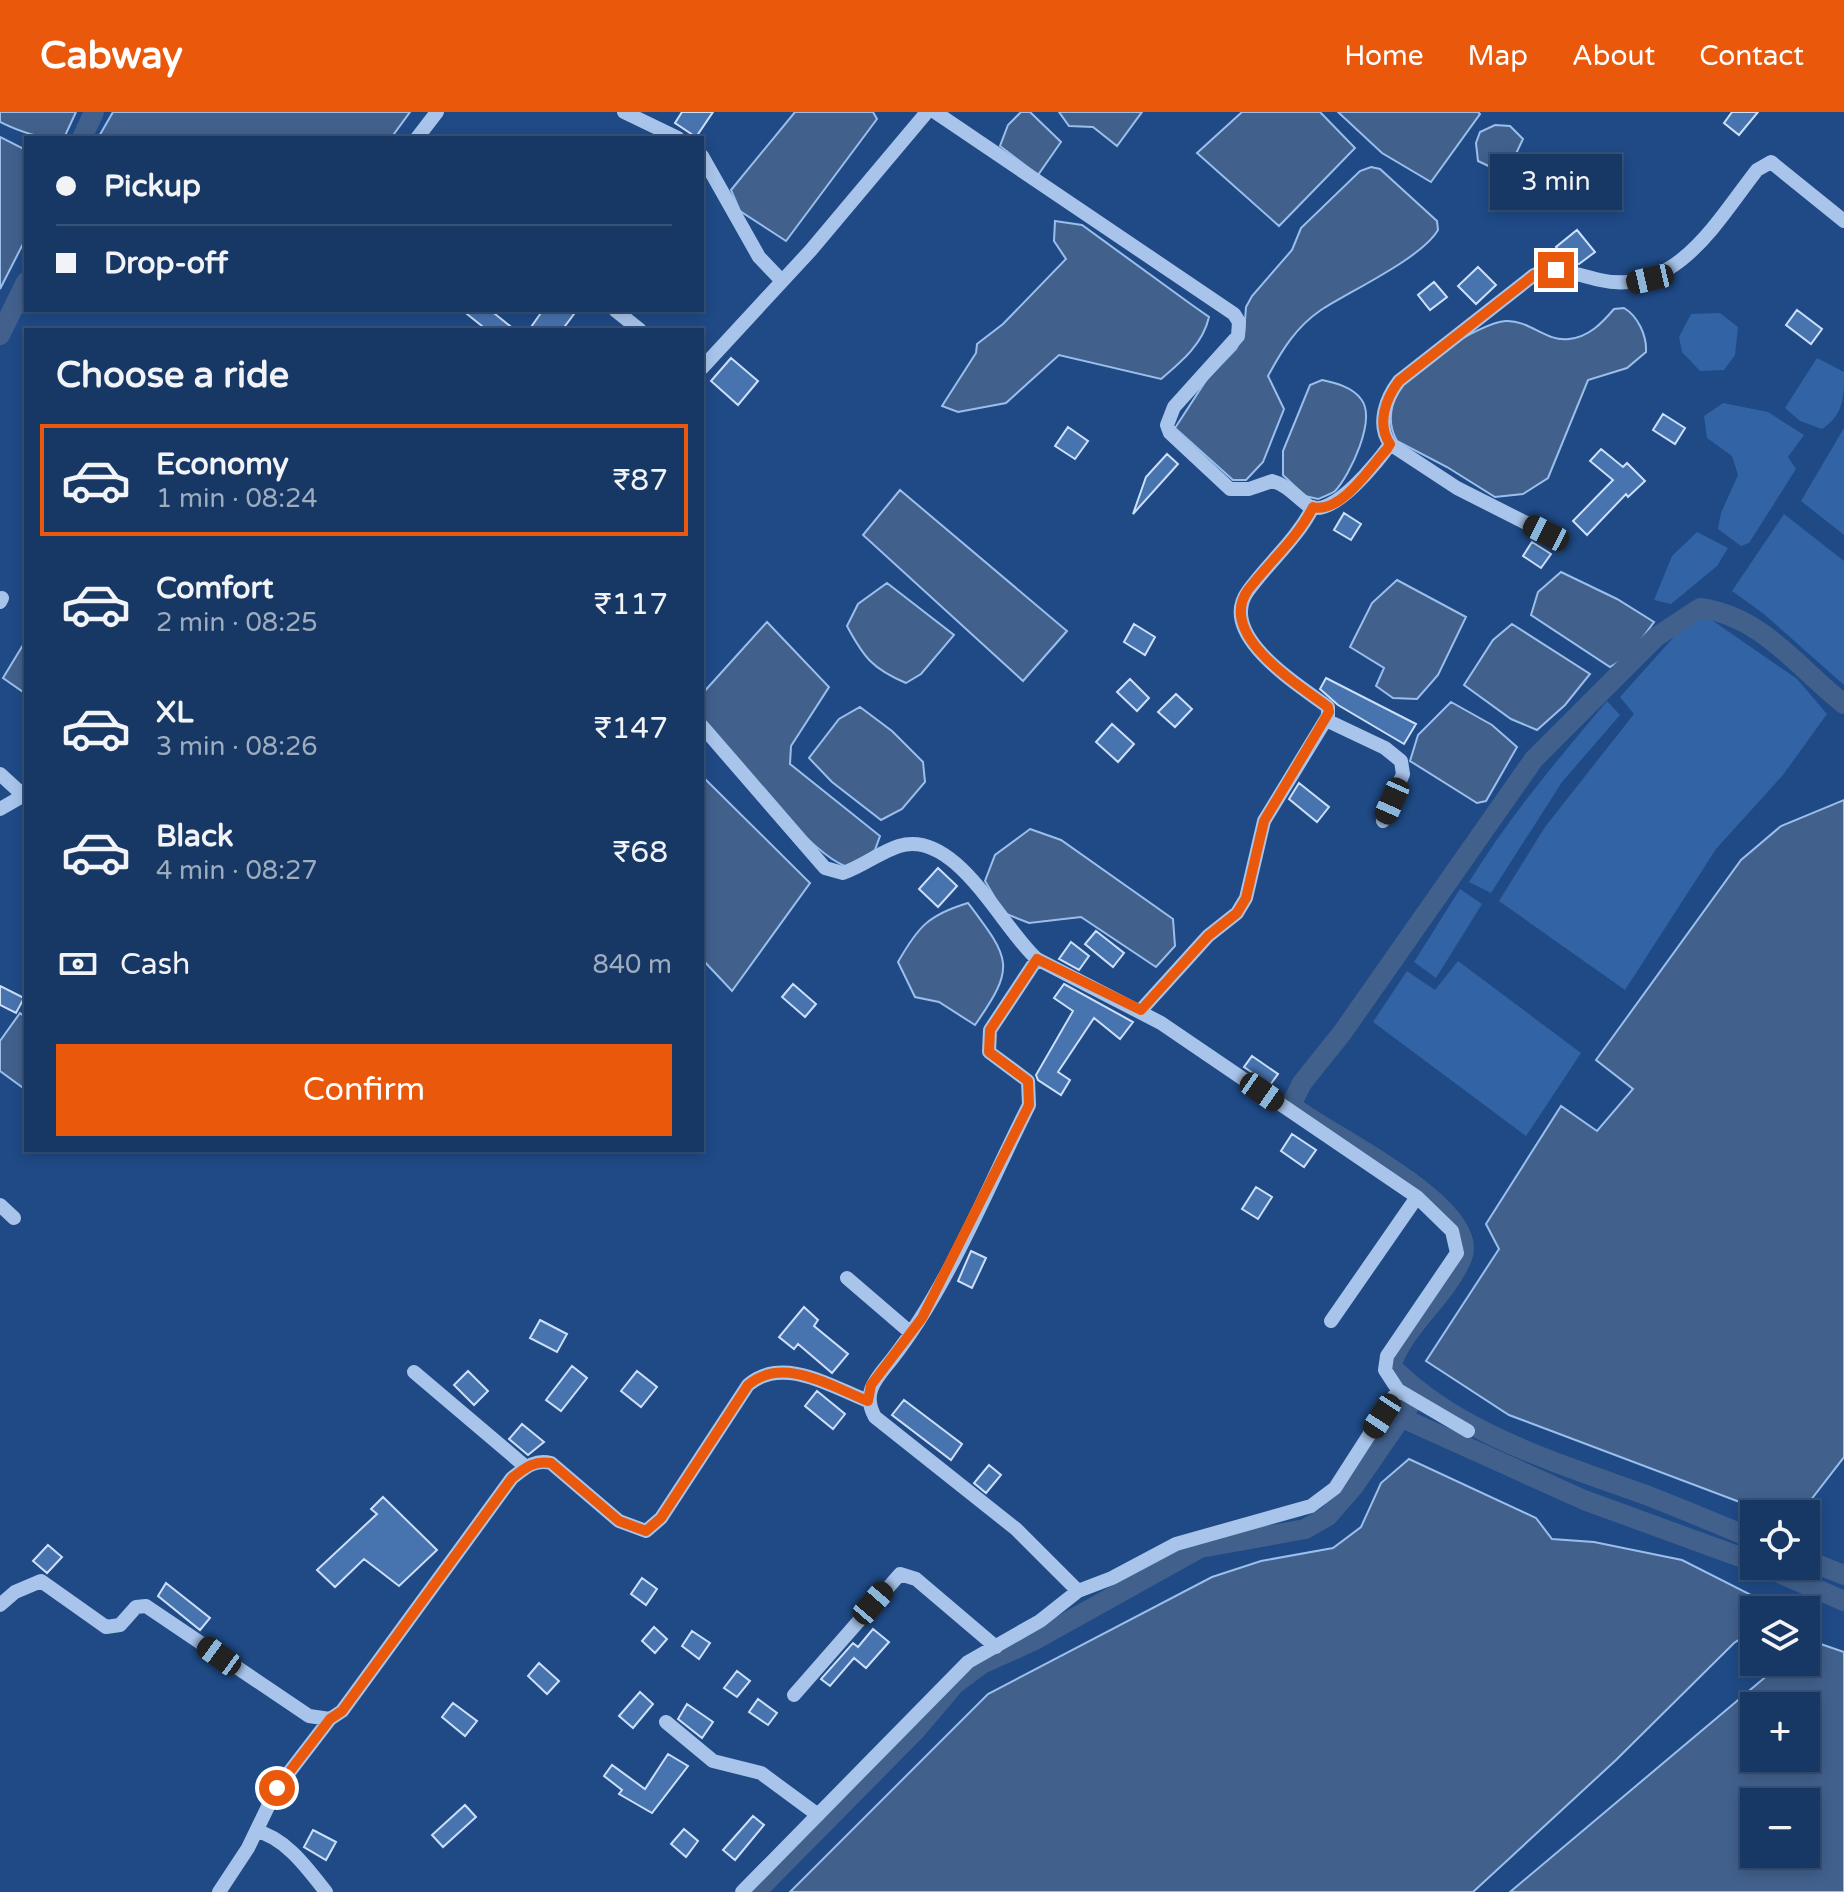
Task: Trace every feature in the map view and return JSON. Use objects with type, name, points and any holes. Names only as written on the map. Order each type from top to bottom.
[{"type":"street","points":[[419,136],[437,112]]},
{"type":"street","points":[[624,112],[674,136]]},
{"type":"street","points":[[704,366],[782,281],[927,112]]},
{"type":"street","points":[[935,112],[1234,314],[1239,322],[1238,336],[1174,407],[1167,425],[1170,433],[1230,489],[1249,489],[1272,481],[1321,509],[1341,499],[1390,444]]},
{"type":"street","points":[[704,160],[759,257],[782,281]]},
{"type":"street","points":[[1546,533],[1457,488],[1390,444],[1385,431],[1385,408],[1389,394],[1399,381],[1534,275],[1556,270],[1619,284],[1650,279],[1690,255],[1757,170],[1771,162],[1844,221]]},
{"type":"street","points":[[618,312],[638,328]]},
{"type":"street","points":[[1141,1010],[1208,936],[1237,913],[1246,898],[1264,821],[1326,720],[1328,707],[1269,660],[1245,631],[1241,614],[1247,593],[1305,524],[1313,507]]},
{"type":"street","points":[[1326,720],[1385,748],[1401,761],[1403,774],[1383,821]]},
{"type":"street","points":[[704,728],[825,868],[843,873],[901,845],[916,844],[931,849],[961,868],[979,885],[1024,948],[1037,959],[1141,1010],[1417,1197],[1452,1231],[1457,1253],[1387,1356],[1385,1370],[1410,1397],[1468,1431]]},
{"type":"street","points":[[0,774],[24,793]]},
{"type":"street","points":[[0,809],[24,795]]},
{"type":"street","points":[[1037,959],[990,1030],[988,1041],[989,1052],[996,1060],[1028,1081],[1029,1105],[911,1333],[871,1385],[868,1401],[875,1417],[1016,1529],[1078,1591]]},
{"type":"street","points":[[1331,1321],[1417,1197]]},
{"type":"street","points":[[0,1205],[14,1218]]},
{"type":"street","points":[[847,1278],[911,1333]]},
{"type":"street","points":[[219,1892],[256,1831],[277,1788],[330,1719],[342,1711],[512,1478],[526,1467],[540,1461],[551,1463],[619,1521],[646,1531],[653,1528],[667,1511],[748,1385],[759,1376],[773,1371],[792,1372],[868,1401]]},
{"type":"street","points":[[414,1372],[526,1467]]},
{"type":"street","points":[[742,1892],[957,1670],[1040,1621],[1078,1591],[1112,1578],[1176,1544],[1311,1506],[1335,1488],[1410,1397]]},
{"type":"street","points":[[794,1695],[900,1574],[916,1579],[996,1647]]},
{"type":"street","points":[[0,1605],[15,1592],[41,1581],[106,1627],[120,1625],[136,1607],[146,1606],[309,1716],[330,1719]]},
{"type":"street","points":[[666,1722],[713,1761],[761,1773],[818,1815]]},
{"type":"street","points":[[256,1831],[273,1836],[286,1846],[326,1892]]},
{"type":"shaded area","points":[[0,112],[76,112],[65,136],[39,136],[0,122]]},
{"type":"shaded area","points":[[113,112],[410,112],[392,136],[99,136]]},
{"type":"shaded area","points":[[795,112],[873,112],[877,119],[786,241],[740,211],[731,190]]},
{"type":"shaded area","points":[[1021,112],[1030,112],[1061,142],[1038,175],[1000,146],[1008,125]]},
{"type":"shaded area","points":[[1059,112],[1142,112],[1117,146],[1093,127],[1069,126]]},
{"type":"shaded area","points":[[1242,112],[1320,112],[1355,148],[1279,226],[1197,153]]},
{"type":"shaded area","points":[[1338,112],[1480,114],[1431,182],[1382,153]]},
{"type":"shaded area","points":[[1495,125],[1510,126],[1523,139],[1512,162],[1499,171],[1478,161],[1476,143],[1480,132]]},
{"type":"shaded area","points":[[0,137],[24,149],[24,242],[0,289]]},
{"type":"shaded area","points":[[1371,167],[1380,169],[1437,221],[1438,230],[1417,252],[1321,310],[1297,331],[1268,376],[1284,409],[1263,462],[1246,480],[1233,480],[1175,428],[1207,379],[1236,349],[1244,334],[1246,307],[1292,250],[1301,228],[1360,171]]},
{"type":"shaded area","points":[[1055,221],[1082,225],[1209,317],[1202,336],[1161,379],[1059,355],[1006,403],[958,412],[942,406],[976,353],[977,344],[1003,324],[1066,259],[1054,241]]},
{"type":"shaded area","points":[[1624,308],[1641,327],[1646,352],[1627,368],[1588,380],[1548,478],[1523,494],[1495,497],[1397,441],[1391,418],[1397,394],[1429,361],[1462,339],[1506,321],[1523,324],[1560,339],[1576,338],[1594,328],[1614,309]]},
{"type":"shaded area","points":[[1720,313],[1738,327],[1735,355],[1724,370],[1700,371],[1682,352],[1679,337],[1691,314]]},
{"type":"shaded area","points":[[1817,358],[1844,372],[1839,411],[1822,429],[1800,421],[1785,408]]},
{"type":"shaded area","points":[[1322,380],[1353,391],[1361,399],[1366,420],[1360,446],[1348,473],[1335,491],[1318,499],[1305,496],[1283,475],[1283,451],[1310,385]]},
{"type":"shaded area","points":[[1723,403],[1768,412],[1804,435],[1788,457],[1796,469],[1749,543],[1741,546],[1718,529],[1721,513],[1738,475],[1732,456],[1707,438],[1704,416]]},
{"type":"shaded area","points":[[1844,428],[1844,535],[1801,501]]},
{"type":"shaded area","points":[[900,490],[1067,631],[1023,681],[863,535]]},
{"type":"shaded area","points":[[1784,514],[1844,561],[1844,685],[1764,614],[1732,591]]},
{"type":"shaded area","points":[[1697,532],[1728,548],[1717,566],[1671,604],[1654,600],[1672,556]]},
{"type":"shaded area","points":[[1561,572],[1617,599],[1654,622],[1630,655],[1610,667],[1531,615],[1538,592]]},
{"type":"shaded area","points":[[1397,580],[1466,617],[1438,675],[1417,699],[1393,698],[1376,686],[1384,668],[1350,647],[1372,603]]},
{"type":"shaded area","points":[[887,583],[954,635],[921,674],[906,683],[885,673],[870,661],[847,626],[858,604]]},
{"type":"shaded area","points":[[1706,616],[1797,679],[1827,714],[1783,775],[1716,849],[1625,990],[1499,901],[1545,827],[1634,714],[1620,697],[1681,629]]},
{"type":"shaded area","points":[[767,622],[829,687],[791,746],[790,764],[880,836],[875,850],[851,868],[815,846],[794,826],[704,720],[704,692]]},
{"type":"shaded area","points":[[1512,624],[1590,674],[1565,705],[1537,730],[1511,719],[1464,685],[1493,640]]},
{"type":"shaded area","points":[[24,643],[24,693],[3,678]]},
{"type":"shaded area","points":[[1607,701],[1620,715],[1562,782],[1491,893],[1469,882],[1517,811]]},
{"type":"shaded area","points":[[1451,702],[1492,725],[1517,747],[1486,801],[1477,803],[1410,761],[1418,735]]},
{"type":"shaded area","points":[[860,707],[892,731],[923,762],[925,782],[902,809],[881,820],[832,782],[809,758],[839,719]]},
{"type":"shaded area","points":[[704,778],[810,883],[732,991],[704,961]]},
{"type":"shaded area","points":[[1844,800],[1844,1457],[1811,1500],[1740,1502],[1509,1415],[1426,1361],[1499,1249],[1486,1224],[1561,1106],[1597,1131],[1633,1089],[1596,1060],[1741,860],[1781,826]]},
{"type":"shaded area","points":[[1030,829],[1061,840],[1173,919],[1175,946],[1156,967],[1081,917],[1029,923],[1004,913],[985,881],[995,855]]},
{"type":"shaded area","points":[[1460,889],[1482,904],[1436,978],[1414,962]]},
{"type":"shaded area","points":[[968,903],[993,938],[1003,963],[997,989],[975,1025],[939,1002],[915,997],[898,962],[926,924],[943,912]]},
{"type":"shaded area","points":[[1458,961],[1581,1053],[1526,1136],[1373,1022],[1407,971],[1435,990]]},
{"type":"shaded area","points":[[20,1013],[24,1016],[24,1089],[0,1071],[0,1041]]},
{"type":"shaded area","points":[[1409,1459],[1536,1518],[1552,1539],[1594,1542],[1682,1560],[1753,1596],[1740,1596],[1740,1639],[1616,1760],[1473,1892],[790,1892],[988,1694],[1212,1577],[1261,1561],[1333,1548],[1361,1527],[1381,1483]]},
{"type":"shaded area","points":[[1820,1644],[1844,1652],[1844,1892],[1510,1892],[1740,1698],[1740,1772],[1820,1772],[1820,1692],[1748,1692],[1767,1676],[1820,1676]]},
{"type":"building","points":[[682,112],[713,112],[697,136],[675,123]]},
{"type":"building","points":[[1732,112],[1758,112],[1739,135],[1724,123]]},
{"type":"building","points":[[1577,230],[1595,252],[1579,264],[1568,262],[1556,247]]},
{"type":"building","points":[[1478,267],[1496,285],[1476,304],[1458,286]]},
{"type":"building","points":[[1434,282],[1447,297],[1430,310],[1418,295]]},
{"type":"building","points":[[1797,310],[1822,329],[1811,344],[1786,325]]},
{"type":"building","points":[[464,312],[492,312],[512,328],[484,328]]},
{"type":"building","points":[[542,312],[576,312],[564,328],[530,328]]},
{"type":"building","points":[[731,358],[758,381],[738,405],[711,381]]},
{"type":"building","points":[[1663,414],[1685,428],[1675,444],[1653,430]]},
{"type":"building","points":[[1068,427],[1088,441],[1075,459],[1055,446]]},
{"type":"building","points":[[1601,449],[1623,467],[1627,463],[1645,481],[1628,497],[1626,494],[1587,535],[1573,521],[1613,480],[1590,461]]},
{"type":"building","points":[[1167,454],[1178,464],[1133,514],[1146,477]]},
{"type":"building","points":[[1344,513],[1361,524],[1351,540],[1334,530]]},
{"type":"building","points":[[1532,542],[1551,554],[1541,568],[1523,556]]},
{"type":"building","points":[[1134,624],[1155,637],[1145,655],[1124,642]]},
{"type":"building","points":[[1326,678],[1416,724],[1404,744],[1338,705],[1320,689]]},
{"type":"building","points":[[1130,679],[1149,698],[1137,711],[1117,692]]},
{"type":"building","points":[[1176,694],[1192,709],[1175,727],[1158,712]]},
{"type":"building","points":[[1112,724],[1134,744],[1118,762],[1096,742]]},
{"type":"building","points":[[1299,783],[1329,807],[1317,822],[1289,799]]},
{"type":"building","points":[[938,868],[957,886],[938,907],[919,889]]},
{"type":"building","points":[[1096,931],[1124,953],[1113,967],[1085,944]]},
{"type":"building","points":[[1071,942],[1089,956],[1079,970],[1059,959]]},
{"type":"building","points":[[793,984],[816,1004],[805,1017],[782,997]]},
{"type":"building","points":[[1064,984],[1133,1022],[1120,1039],[1094,1018],[1058,1072],[1070,1080],[1061,1095],[1038,1080],[1036,1075],[1073,1011],[1054,998]]},
{"type":"building","points":[[0,986],[24,998],[16,1013],[0,1005]]},
{"type":"building","points":[[1252,1056],[1278,1074],[1270,1085],[1244,1067]]},
{"type":"building","points":[[1292,1134],[1316,1150],[1304,1167],[1281,1151]]},
{"type":"building","points":[[1256,1187],[1272,1197],[1258,1219],[1242,1209]]},
{"type":"building","points":[[971,1251],[986,1258],[972,1288],[958,1281]]},
{"type":"building","points":[[804,1307],[818,1320],[814,1326],[848,1354],[832,1373],[798,1344],[794,1349],[779,1337]]},
{"type":"building","points":[[540,1320],[567,1334],[557,1352],[530,1338]]},
{"type":"building","points":[[572,1366],[587,1378],[561,1411],[546,1400]]},
{"type":"building","points":[[468,1371],[488,1391],[474,1405],[454,1385]]},
{"type":"building","points":[[637,1371],[657,1387],[641,1407],[621,1391]]},
{"type":"building","points":[[817,1391],[845,1414],[833,1429],[805,1406]]},
{"type":"building","points":[[904,1400],[962,1444],[951,1460],[892,1415]]},
{"type":"building","points":[[522,1424],[544,1442],[528,1455],[509,1439]]},
{"type":"building","points":[[989,1465],[1001,1475],[986,1493],[974,1483]]},
{"type":"building","points":[[383,1497],[437,1550],[399,1586],[364,1559],[335,1587],[317,1570],[377,1514],[371,1509]]},
{"type":"building","points":[[48,1545],[62,1557],[47,1573],[33,1561]]},
{"type":"building","points":[[642,1578],[657,1589],[646,1605],[631,1594]]},
{"type":"building","points":[[166,1583],[210,1618],[200,1630],[158,1596]]},
{"type":"building","points":[[654,1627],[667,1639],[655,1653],[642,1641]]},
{"type":"building","points":[[873,1629],[889,1642],[866,1668],[854,1658],[830,1686],[821,1679],[853,1643],[858,1647]]},
{"type":"building","points":[[692,1631],[710,1643],[699,1659],[682,1646]]},
{"type":"building","points":[[539,1663],[559,1681],[547,1694],[528,1676]]},
{"type":"building","points":[[737,1671],[750,1681],[737,1697],[724,1688]]},
{"type":"building","points":[[640,1692],[653,1704],[633,1728],[619,1716]]},
{"type":"building","points":[[758,1699],[777,1713],[768,1725],[749,1712]]},
{"type":"building","points":[[453,1703],[477,1721],[465,1736],[442,1717]]},
{"type":"building","points":[[687,1704],[713,1722],[702,1738],[678,1719]]},
{"type":"building","points":[[668,1754],[688,1766],[652,1813],[619,1794],[622,1790],[604,1776],[612,1765],[645,1789]]},
{"type":"building","points":[[465,1805],[476,1817],[443,1847],[432,1835]]},
{"type":"building","points":[[753,1816],[764,1825],[735,1860],[723,1850]]},
{"type":"building","points":[[684,1829],[698,1841],[686,1857],[671,1844]]},
{"type":"building","points":[[313,1830],[336,1842],[326,1860],[304,1847]]},
{"type":"waterway","points":[[83,136],[94,112]]},
{"type":"waterway","points":[[0,335],[24,286]]},
{"type":"waterway","points":[[1740,1533],[1511,1444],[1447,1410],[1391,1366],[1405,1338],[1455,1272],[1462,1258],[1462,1238],[1449,1216],[1426,1194],[1291,1105],[1302,1083],[1342,1033],[1534,759],[1656,637],[1700,608],[1722,613],[1761,632],[1844,704]]},
{"type":"waterway","points":[[756,1892],[915,1731],[955,1684],[982,1664],[1033,1641],[1200,1548],[1305,1529],[1328,1516],[1354,1486],[1418,1393]]},
{"type":"waterway","points":[[1400,1417],[1584,1500],[1740,1557]]},
{"type":"waterway","points":[[1820,1566],[1844,1575]]},
{"type":"waterway","points":[[1795,1580],[1844,1601]]},
{"type":"route","points":[[277,1788],[330,1719],[342,1711],[512,1478],[526,1467],[540,1461],[551,1463],[619,1521],[646,1531],[653,1528],[672,1503],[748,1385],[759,1376],[773,1371],[792,1372],[868,1401],[871,1385],[922,1318],[1029,1105],[1028,1081],[1022,1074],[996,1060],[989,1052],[988,1041],[990,1030],[1037,959],[1141,1010],[1208,936],[1230,922],[1246,898],[1264,821],[1329,712],[1328,707],[1284,674],[1251,640],[1242,623],[1242,601],[1305,524],[1313,507],[1321,509],[1341,499],[1387,449],[1390,444],[1385,431],[1386,400],[1399,381],[1534,275],[1544,270],[1556,270]]}]
